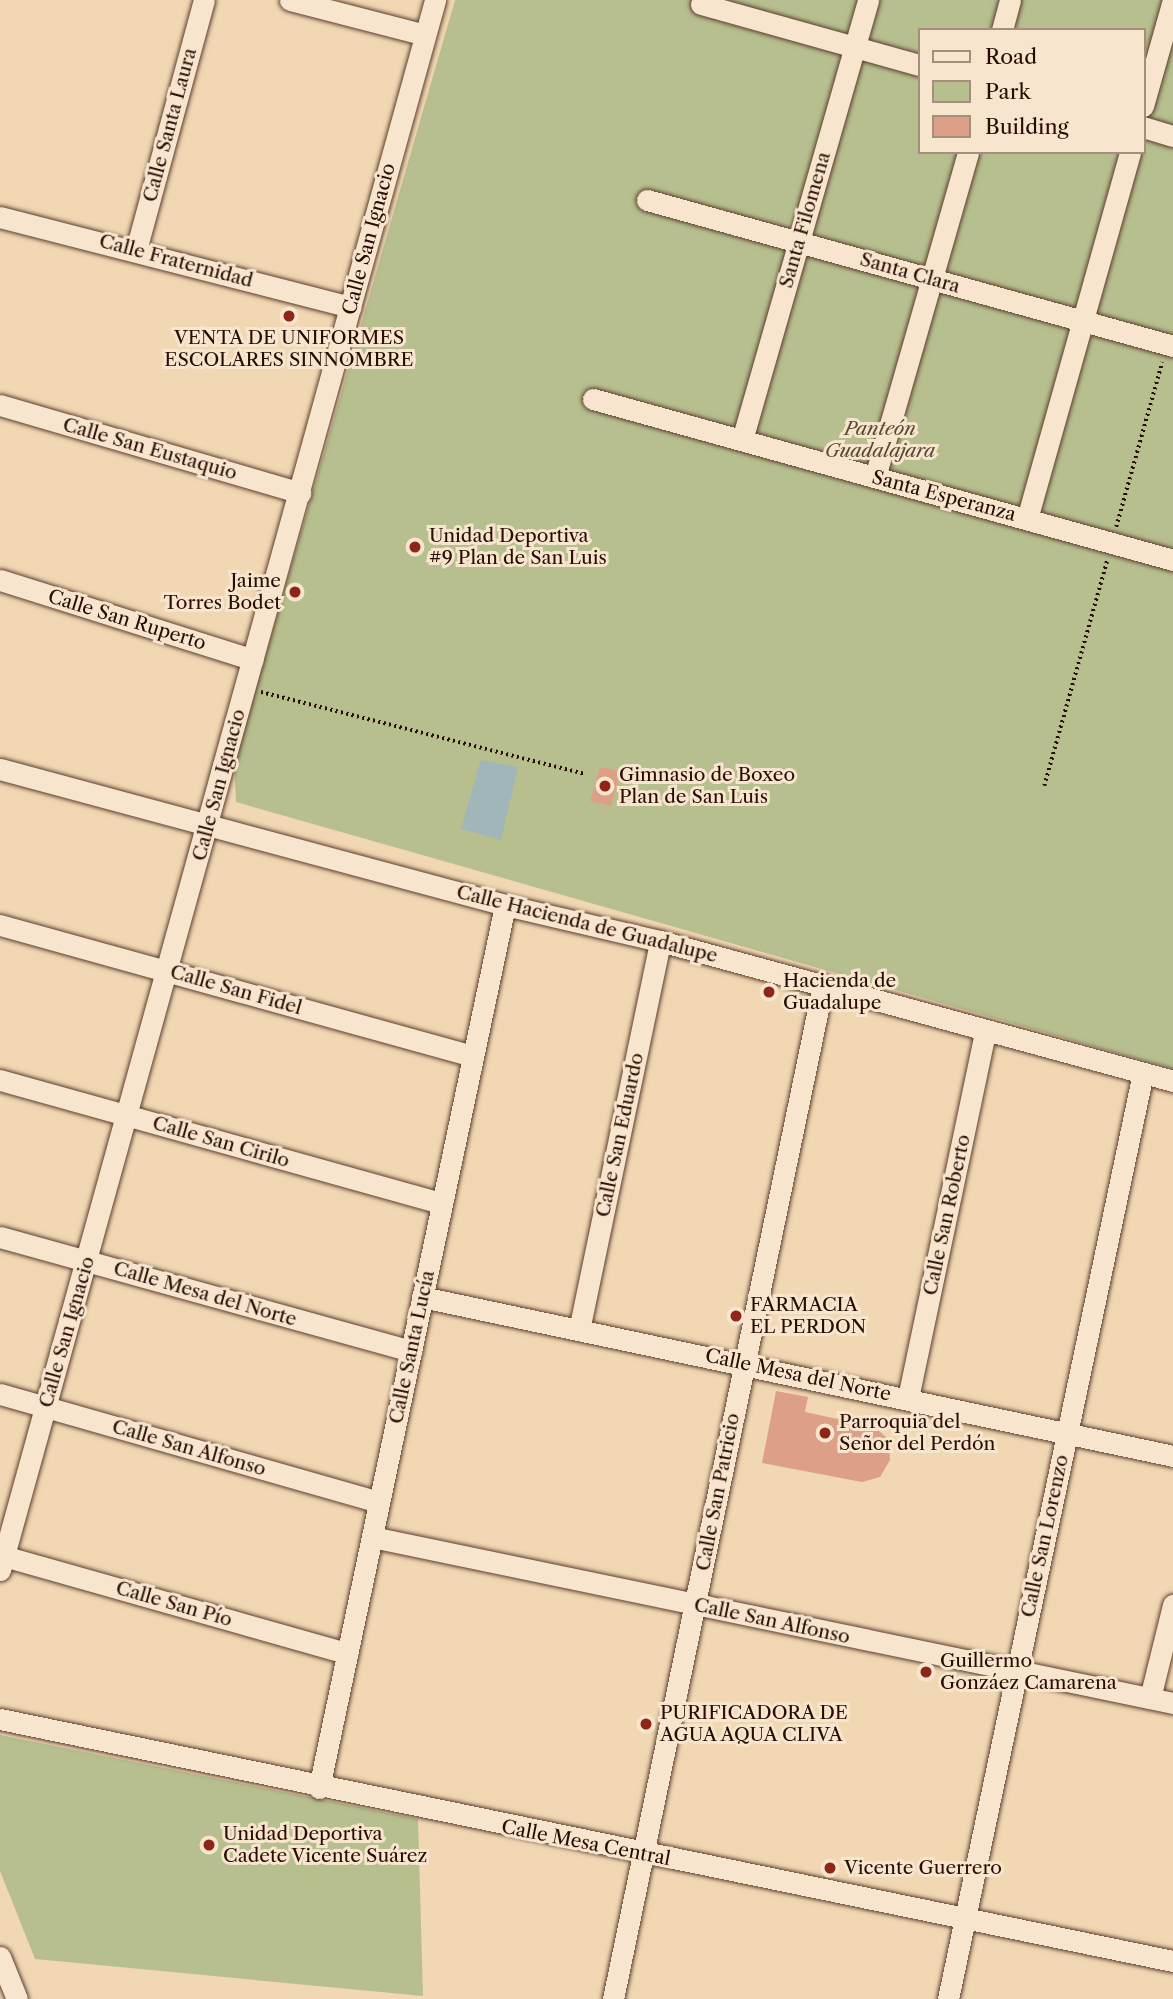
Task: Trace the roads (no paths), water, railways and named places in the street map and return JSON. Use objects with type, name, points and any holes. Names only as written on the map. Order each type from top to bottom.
[{"type":"street","name":"Calle Santa Laura","points":[[136,250],[204,0]]},
{"type":"street","points":[[290,0],[425,36]]},
{"type":"street","name":"Calle San Ignacio","points":[[1,1560],[208,824],[435,0]]},
{"type":"street","name":"Santa Filomena","points":[[742,440],[868,0]]},
{"type":"street","points":[[1003,28],[1010,0]]},
{"type":"street","points":[[1145,99],[1173,0]]},
{"type":"street","points":[[701,4],[918,65]]},
{"type":"street","points":[[1145,128],[1173,135]]},
{"type":"street","points":[[875,477],[967,154]]},
{"type":"street","points":[[1027,519],[1129,154]]},
{"type":"street","name":"Santa Clara","points":[[647,200],[1173,346]]},
{"type":"street","name":"Calle Fraternidad","points":[[0,217],[351,307]]},
{"type":"street","name":"Santa Esperanza","points":[[593,399],[1173,560]]},
{"type":"street","name":"Calle San Eustaquio","points":[[0,405],[300,493]]},
{"type":"street","name":"Calle San Ruperto","points":[[0,580],[253,660]]},
{"type":"street","name":"Calle Hacienda de Guadalupe","points":[[0,769],[505,905],[660,941],[1173,1082]]},
{"type":"street","name":"Calle Santa Lucía","points":[[319,1788],[505,905]]},
{"type":"street","name":"Calle San Fidel","points":[[0,925],[473,1056]]},
{"type":"street","name":"Calle San Eduardo","points":[[579,1330],[660,941]]},
{"type":"street","name":"Calle San Patricio","points":[[614,1999],[823,985]]},
{"type":"street","name":"Calle San Roberto","points":[[908,1398],[985,1032]]},
{"type":"street","name":"Calle San Lorenzo","points":[[948,1999],[1143,1073]]},
{"type":"street","name":"Calle San Cirilo","points":[[0,1080],[442,1203]]},
{"type":"street","name":"Calle Mesa del Norte","points":[[0,1237],[411,1351]]},
{"type":"street","name":"Calle Mesa del Norte","points":[[422,1297],[1067,1431],[1173,1457]]},
{"type":"street","name":"Calle San Alfonso","points":[[0,1394],[379,1502]]},
{"type":"street","name":"Calle San Alfonso","points":[[372,1537],[1016,1673],[1173,1703]]},
{"type":"street","name":"Calle San Pío","points":[[1,1560],[347,1653]]},
{"type":"street","points":[[1150,1698],[1173,1605]]},
{"type":"street","name":"Calle Mesa Central","points":[[0,1719],[319,1788],[1173,1961]]},
{"type":"street","points":[[0,1957],[17,1999]]},
{"type":"place","name":"VENTA DE UNIFORMES ESCOLARES SINNOMBRE","points":[[289,316]]},
{"type":"place","name":"Unidad Deportiva #9 Plan de San Luis","points":[[415,547]]},
{"type":"place","name":"Jaime Torres Bodet","points":[[295,592]]},
{"type":"place","name":"Gimnasio de Boxeo Plan de San Luis","points":[[605,786]]},
{"type":"place","name":"Hacienda de Guadalupe","points":[[769,992]]},
{"type":"place","name":"FARMACIA EL PERDON","points":[[736,1316]]},
{"type":"place","name":"Parroquia del Señor del Perdón","points":[[825,1433]]},
{"type":"place","name":"Guillermo Gonzáez Camarena","points":[[926,1672]]},
{"type":"place","name":"PURIFICADORA DE AGUA AQUA CLIVA","points":[[646,1724]]},
{"type":"place","name":"Unidad Deportiva Cadete Vicente Suárez","points":[[209,1845]]},
{"type":"place","name":"Vicente Guerrero","points":[[830,1868]]},
{"type":"park label","name":"Panteón Guadalajara","points":[[880,440]]}]
